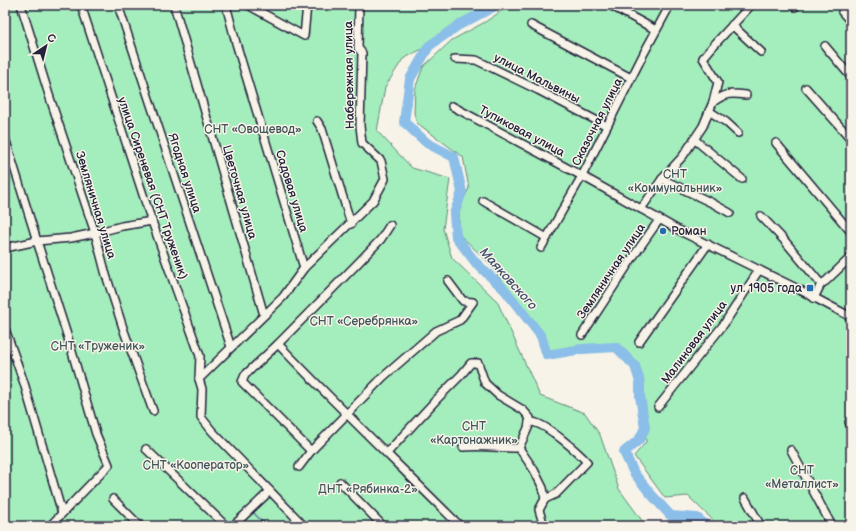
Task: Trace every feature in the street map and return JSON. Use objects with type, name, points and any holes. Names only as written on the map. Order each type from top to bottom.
[{"type":"street","name":"Земляничная улица","points":[[21,5],[44,80],[95,233],[106,275],[124,331],[153,411]]},
{"type":"street","name":"улица Сиреневая (СНТ Труженик)","points":[[81,5],[116,115],[200,356],[199,379],[202,389],[201,417],[212,431],[304,526]]},
{"type":"street","name":"Ягодная улица","points":[[118,5],[232,347]]},
{"type":"street","name":"Цветочная улица","points":[[174,5],[264,315]]},
{"type":"street","name":"Садовая улица","points":[[226,5],[238,51],[304,268]]},
{"type":"street","points":[[248,5],[256,7],[304,36],[307,5]]},
{"type":"street","name":"Набережная улица","points":[[351,224],[374,201],[385,180],[381,161],[362,143],[360,126],[362,53],[358,48],[359,5]]},
{"type":"street","points":[[610,5],[656,30]]},
{"type":"street","name":"Сказочная улица","points":[[541,248],[582,176],[631,78],[670,5]]},
{"type":"street","points":[[641,209],[662,179],[683,156],[703,126],[713,102],[718,82],[703,58],[751,5]]},
{"type":"street","points":[[842,12],[851,22]]},
{"type":"street","points":[[531,25],[631,78]]},
{"type":"street","points":[[732,25],[761,52]]},
{"type":"street","points":[[825,46],[851,77]]},
{"type":"street","name":"улица Мальвины","points":[[455,59],[476,60],[607,126]]},
{"type":"street","points":[[806,88],[851,140]]},
{"type":"street","points":[[713,102],[720,96],[730,93],[746,95]]},
{"type":"street","name":"Тупиковая улица","points":[[452,106],[582,176],[659,220],[851,318]]},
{"type":"street","points":[[709,111],[726,122],[738,133]]},
{"type":"street","points":[[199,379],[283,297],[304,268],[351,224],[322,129],[317,121]]},
{"type":"street","points":[[5,138],[68,338],[96,434],[109,465],[50,526]]},
{"type":"street","points":[[694,139],[742,179]]},
{"type":"street","points":[[776,143],[851,232]]},
{"type":"street","points":[[662,179],[730,213]]},
{"type":"street","points":[[483,201],[547,238]]},
{"type":"street","points":[[761,216],[822,284]]},
{"type":"street","name":"Земляничная улица","points":[[582,335],[659,220]]},
{"type":"street","points":[[5,248],[37,241],[71,238],[122,226],[152,221]]},
{"type":"street","points":[[311,451],[242,382],[245,375],[360,262],[381,239],[390,225]]},
{"type":"street","points":[[639,342],[708,244]]},
{"type":"street","points":[[814,298],[822,284],[851,257]]},
{"type":"street","name":"Малиновая улица","points":[[658,407],[724,324],[758,270]]},
{"type":"street","points":[[298,467],[311,451],[383,377],[436,331],[460,320],[473,302],[463,301],[448,281]]},
{"type":"street","points":[[5,329],[24,383],[62,513]]},
{"type":"street","points":[[278,344],[366,434],[460,526]]},
{"type":"street","points":[[387,454],[471,364],[478,363],[485,383],[498,394],[523,410],[530,418],[528,428],[519,448]]},
{"type":"street","points":[[529,422],[537,423],[550,430],[587,462],[556,494],[545,499],[539,510],[544,526]]},
{"type":"street","points":[[463,447],[476,446],[519,448]]},
{"type":"street","points":[[519,448],[534,470],[543,488],[545,499]]},
{"type":"street","points":[[146,449],[226,526]]},
{"type":"street","points":[[791,450],[832,526]]},
{"type":"street","points":[[340,482],[383,526]]},
{"type":"street","points":[[233,526],[270,491]]},
{"type":"street","points":[[113,498],[140,526]]},
{"type":"street","points":[[745,498],[761,526]]},
{"type":"green space","points":[[5,5],[492,5],[467,17],[449,32],[403,59],[385,87],[377,131],[412,168],[450,179],[443,229],[452,258],[497,301],[540,396],[585,413],[600,435],[619,489],[646,526],[5,526]]},
{"type":"green space","name":"СНТ «Коммунальник»","points":[[851,5],[851,526],[719,526],[688,496],[665,498],[634,456],[646,442],[640,382],[635,366],[616,347],[547,355],[540,335],[489,263],[459,234],[459,209],[469,188],[463,157],[417,123],[414,113],[415,89],[423,67],[452,40],[485,22],[509,6]]},
{"type":"waterway","name":"Маяковского","points":[[497,5],[459,25],[429,46],[410,79],[404,122],[427,143],[454,157],[462,192],[454,214],[456,237],[476,263],[504,289],[541,336],[547,355],[582,349],[616,347],[635,366],[640,382],[640,396],[645,428],[639,440],[624,452],[634,473],[671,516],[697,518],[707,526]]},
{"type":"waterway","points":[[252,511],[265,525]]},
{"type":"place","name":"Роман","points":[[663,231]]},
{"type":"place","name":"ул. 1905 года","points":[[810,288]]},
{"type":"park label","name":"СНТ «Овощевод»","points":[[253,129]]},
{"type":"park label","name":"СНТ «Серебрянка»","points":[[364,321]]},
{"type":"park label","name":"СНТ «Труженик»","points":[[98,346]]},
{"type":"park label","name":"СНТ «Картонажник»","points":[[474,433]]},
{"type":"park label","name":"СНТ «Кооператор»","points":[[196,465]]},
{"type":"park label","name":"СНТ «Металлист»","points":[[802,477]]},
{"type":"park label","name":"ДНТ «Рябинка-2»","points":[[368,489]]}]
